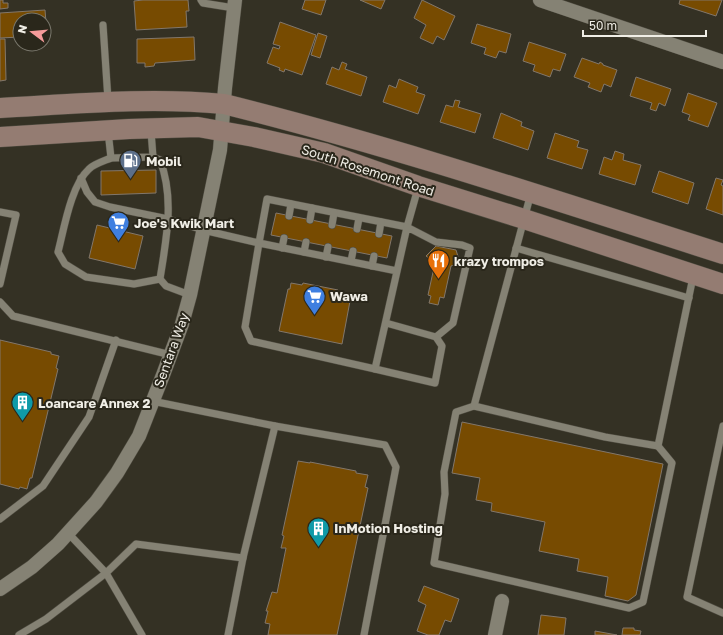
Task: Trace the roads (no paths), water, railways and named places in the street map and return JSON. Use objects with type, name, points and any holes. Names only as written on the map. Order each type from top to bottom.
[{"type":"main road","name":"South Rosemont Road","points":[[0,108],[151,101],[224,104],[349,136],[723,254]]},
{"type":"main road","name":"South Rosemont Road","points":[[0,137],[108,130],[198,127],[222,131],[324,153],[418,186],[723,284]]},
{"type":"street","points":[[540,0],[723,62]]},
{"type":"street","name":"Sentara Way","points":[[0,589],[32,567],[68,533],[96,502],[117,473],[139,436],[171,355],[190,295],[220,150],[234,4]]},
{"type":"street","points":[[495,635],[502,601]]},
{"type":"lane","points":[[201,0],[203,3],[234,4]]},
{"type":"lane","points":[[103,25],[108,102]]},
{"type":"lane","points":[[151,129],[153,157]]},
{"type":"lane","points":[[108,130],[111,158]]},
{"type":"lane","points":[[160,279],[134,284],[86,277],[65,264],[58,252],[70,203],[81,178],[89,168],[111,158],[153,157],[160,160],[165,172],[169,201],[160,279],[166,286],[190,295]]},
{"type":"lane","points":[[81,178],[87,192],[95,202],[110,207],[168,219],[203,230],[259,243],[397,271]]},
{"type":"lane","points":[[375,369],[407,227],[418,186]]},
{"type":"lane","points":[[474,406],[531,193]]},
{"type":"lane","points":[[386,323],[436,337],[442,346],[435,383],[251,341],[245,327],[267,199],[407,227],[436,242],[462,245],[470,248],[453,323],[436,337]]},
{"type":"lane","points":[[289,216],[291,204]]},
{"type":"lane","points":[[310,220],[312,208]]},
{"type":"lane","points":[[0,212],[16,216],[0,284]]},
{"type":"lane","points":[[332,225],[334,212]]},
{"type":"lane","points":[[357,229],[359,218]]},
{"type":"lane","points":[[379,234],[381,222]]},
{"type":"lane","points":[[282,248],[284,238]]},
{"type":"lane","points":[[304,252],[306,242]]},
{"type":"lane","points":[[326,256],[328,247]]},
{"type":"lane","points":[[516,248],[689,298]]},
{"type":"lane","points":[[351,261],[353,252]]},
{"type":"lane","points":[[372,266],[374,256]]},
{"type":"lane","points":[[658,446],[694,275]]},
{"type":"lane","points":[[0,302],[13,316],[116,340],[171,355]]},
{"type":"lane","points":[[0,520],[43,486],[89,418],[116,340]]},
{"type":"lane","points":[[152,401],[275,426],[385,446],[396,467],[364,635]]},
{"type":"lane","points":[[474,406],[605,437],[658,446],[672,463],[643,602],[629,608],[434,563],[444,494],[444,472],[456,412],[474,406]]},
{"type":"lane","points":[[228,635],[243,558],[275,426]]},
{"type":"lane","points":[[723,426],[687,597],[723,613]]},
{"type":"lane","points":[[68,533],[106,573],[142,635]]},
{"type":"lane","points":[[19,635],[46,619],[106,573],[136,544],[243,558]]},
{"type":"place","name":"Mobil","points":[[130,180]]},
{"type":"place","name":"Joe's Kwik Mart","points":[[118,242]]},
{"type":"place","name":"krazy trompos","points":[[439,280]]},
{"type":"place","name":"Wawa","points":[[315,316]]},
{"type":"place","name":"Loancare Annex 2","points":[[23,422]]},
{"type":"place","name":"InMotion Hosting","points":[[319,548]]}]
